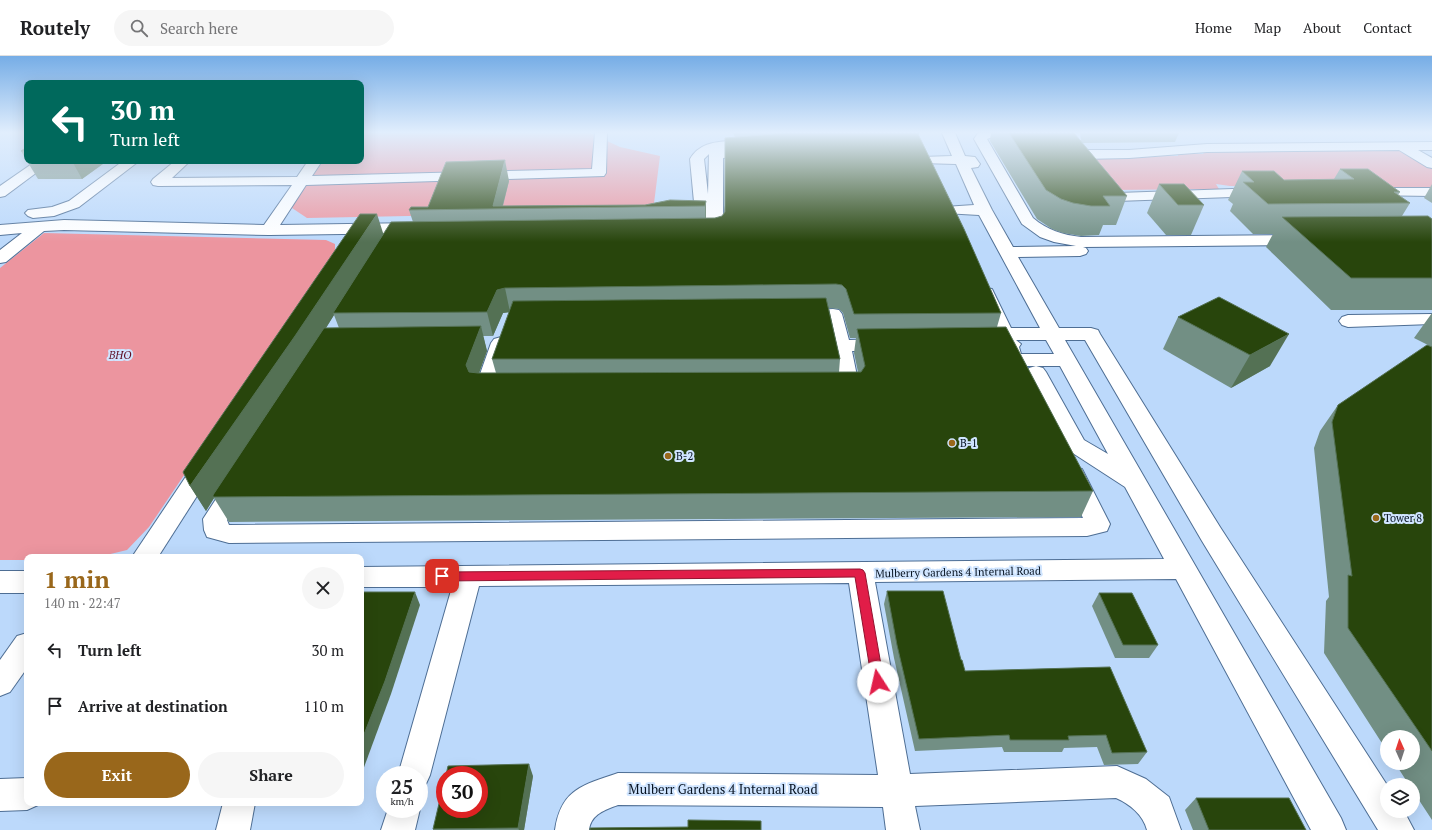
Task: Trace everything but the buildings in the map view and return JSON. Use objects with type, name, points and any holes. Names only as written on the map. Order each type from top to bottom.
[{"type":"street","points":[[0,193],[34,169]]},
{"type":"street","points":[[0,216],[45,213],[64,209],[84,197],[121,169]]},
{"type":"street","points":[[173,169],[158,182],[302,181],[599,172],[600,189]]},
{"type":"street","points":[[269,230],[310,169]]},
{"type":"street","points":[[698,169],[703,213],[691,229],[715,234],[716,169]]},
{"type":"street","points":[[967,169],[1016,247],[1060,346],[1329,830]]},
{"type":"street","points":[[997,169],[1027,221],[1034,228],[1066,241],[1313,245],[1016,247]]},
{"type":"street","points":[[1082,169],[1107,195],[1116,197],[1276,192]]},
{"type":"street","points":[[1354,192],[1432,192]]},
{"type":"street","points":[[942,194],[953,217],[991,208]]},
{"type":"street","points":[[0,230],[64,225],[269,230],[361,229],[432,233],[392,238],[388,244]]},
{"type":"street","points":[[0,258],[40,227]]},
{"type":"street","points":[[348,249],[361,229]]},
{"type":"street","points":[[249,466],[215,519],[216,530],[229,534],[245,534],[1086,527],[1098,524],[1009,346],[980,278]]},
{"type":"street","points":[[786,315],[834,314],[850,391],[819,391]]},
{"type":"street","points":[[1348,321],[1432,319]]},
{"type":"street","points":[[508,324],[493,343],[484,391],[515,392]]},
{"type":"street","points":[[976,344],[1009,346],[1060,346],[1091,334],[1211,534],[1397,830]]},
{"type":"street","points":[[841,346],[904,345]]},
{"type":"street","points":[[1009,346],[1060,346]]},
{"type":"street","points":[[1036,372],[1076,445],[1134,481]]},
{"type":"street","points":[[147,554],[218,445]]},
{"type":"street","name":"Mulberry Gardens 4 Internal Road","points":[[364,577],[1184,569]]},
{"type":"street","points":[[860,573],[903,830]]},
{"type":"street","points":[[416,766],[455,577]]},
{"type":"street","points":[[0,582],[24,582]]},
{"type":"street","points":[[0,683],[24,650]]},
{"type":"street","name":"Mulberr Gardens 4 Internal Road","points":[[572,830],[574,815],[591,798],[618,789],[896,790],[1117,782],[1135,790],[1156,810],[1164,830]]},
{"type":"street","points":[[0,795],[24,794]]},
{"type":"street","points":[[233,830],[238,806]]},
{"type":"street","points":[[398,830],[401,818]]},
{"type":"green space","points":[[310,169],[658,169],[653,211],[307,218],[286,204]]},
{"type":"green space","points":[[1100,169],[1432,169],[1432,188],[1230,186],[1216,184],[1219,189],[1110,190]]},
{"type":"green space","name":"BHO","points":[[44,233],[326,240],[335,244],[335,252],[149,527],[127,550],[110,554],[24,554],[24,560],[0,560],[0,268]]},
{"type":"place","name":"B-1","points":[[952,443]]},
{"type":"place","name":"B-2","points":[[668,456]]},
{"type":"place","name":"Tower 8","points":[[1376,518]]},
{"type":"route","points":[[442,576],[860,573],[878,682]]}]
